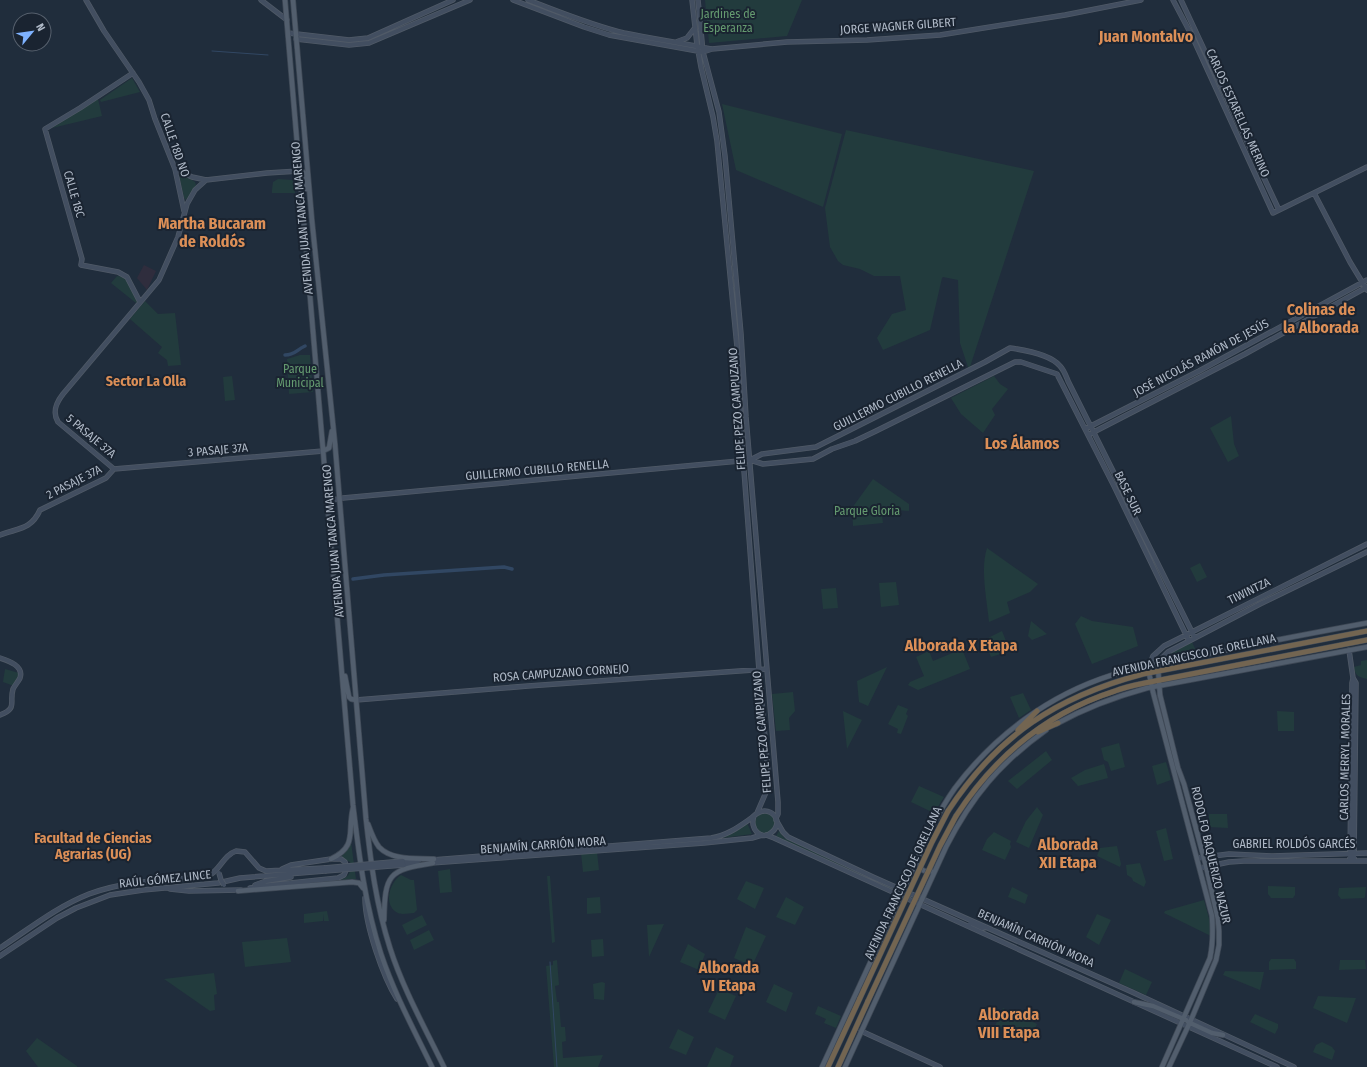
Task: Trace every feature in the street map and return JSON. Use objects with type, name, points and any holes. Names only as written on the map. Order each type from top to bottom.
[{"type":"highway","name":"AVENIDA FRANCISCO DE ORELLANA","points":[[828,1067],[932,842],[948,811],[959,794],[988,758],[1012,737],[1042,714],[1077,696],[1113,681],[1367,631]]},
{"type":"highway","name":"AVENIDA FRANCISCO DE ORELLANA","points":[[838,1067],[940,846],[956,816],[967,799],[995,765],[1028,736],[1047,722],[1081,704],[1116,690],[1151,685],[1367,640]]},
{"type":"highway","points":[[1012,737],[1023,723],[1037,711]]},
{"type":"highway","points":[[1028,736],[1058,723]]},
{"type":"main road","name":"AVENIDA JUAN TANCA MARENGO","points":[[285,0],[353,805],[365,892],[380,952],[403,1009],[432,1067]]},
{"type":"main road","name":"AVENIDA JUAN TANCA MARENGO","points":[[293,0],[312,221],[333,426],[366,819],[372,871],[390,949],[403,982],[444,1067]]},
{"type":"main road","points":[[299,171],[304,173],[309,212],[312,221]]},
{"type":"main road","points":[[323,451],[329,448],[333,426]]},
{"type":"main road","name":"AVENIDA FRANCISCO DE ORELLANA","points":[[903,890],[934,823],[955,789],[985,753],[1003,736],[1037,711],[1069,693],[1113,675],[1270,641],[1367,623]]},
{"type":"main road","name":"AVENIDA FRANCISCO DE ORELLANA","points":[[1158,683],[1367,647]]},
{"type":"main road","points":[[342,663],[349,698],[350,700],[356,700]]},
{"type":"main road","name":"RODOLFO BAQUERIZO NAZUR","points":[[1158,665],[1158,683],[1178,768],[1204,857],[1218,919],[1219,945],[1216,960],[1162,1067]]},
{"type":"main road","name":"RODOLFO BAQUERIZO NAZUR","points":[[1149,666],[1151,685],[1212,916],[1213,945],[1210,958],[1191,1002],[1186,1021],[1169,1067]]},
{"type":"main road","name":"AVENIDA FRANCISCO DE ORELLANA","points":[[845,1067],[937,866],[961,818],[972,802],[995,774],[1020,750],[1058,723],[1102,702],[1151,685]]},
{"type":"main road","points":[[331,859],[342,852],[349,842],[353,805]]},
{"type":"main road","points":[[366,819],[379,847],[384,851],[396,856],[433,861]]},
{"type":"main road","points":[[917,859],[919,867],[923,871],[931,871],[937,866]]},
{"type":"main road","points":[[384,925],[384,898],[386,887],[390,878],[401,870],[433,861]]},
{"type":"main road","points":[[236,891],[356,882],[361,884],[365,892]]},
{"type":"main road","name":"AVENIDA FRANCISCO DE ORELLANA","points":[[822,1067],[901,896]]},
{"type":"main road","points":[[887,926],[894,921],[901,923],[905,927],[906,935]]},
{"type":"main road","points":[[1134,1002],[1153,1006],[1212,1033],[1223,1034]]},
{"type":"street","name":"CALLE 18D NO","points":[[56,417],[55,405],[60,398],[159,280],[178,237],[184,211],[175,169],[149,100],[133,73],[104,31],[86,0]]},
{"type":"street","points":[[261,0],[287,20]]},
{"type":"street","points":[[296,36],[349,40],[368,38],[454,0]]},
{"type":"street","points":[[288,34],[348,45],[369,43],[470,0]]},
{"type":"street","points":[[513,0],[609,35],[701,52]]},
{"type":"street","points":[[528,0],[594,25],[624,33],[697,45],[712,49]]},
{"type":"street","name":"FELIPE PEZO CAMPUZANO","points":[[692,0],[697,45],[701,52],[721,127],[741,334],[766,669],[778,802],[778,814],[776,819]]},
{"type":"street","name":"FELIPE PEZO CAMPUZANO","points":[[698,0],[702,47],[701,52],[717,141],[736,334],[743,461],[768,772],[767,790],[756,815]]},
{"type":"street","name":"JORGE WAGNER GILBERT","points":[[701,52],[712,49],[792,42],[867,40],[940,35],[1065,15],[1141,0]]},
{"type":"street","name":"CARLOS ESTARELLAS MERINO","points":[[1173,0],[1192,36],[1273,213],[1279,210],[1182,0]]},
{"type":"street","points":[[676,42],[687,38],[694,28]]},
{"type":"street","name":"CALLE 18C","points":[[133,73],[45,129],[82,259],[81,264],[118,272],[127,277],[140,302]]},
{"type":"street","points":[[1279,210],[1367,166]]},
{"type":"street","points":[[175,169],[192,177],[206,180],[299,171]]},
{"type":"street","points":[[184,211],[190,197],[206,180]]},
{"type":"street","points":[[1314,193],[1366,289]]},
{"type":"street","name":"JOSÉ NICOLÁS RAMÓN DE JESÚS","points":[[1085,429],[1205,368],[1367,280]]},
{"type":"street","name":"JOSÉ NICOLÁS RAMÓN DE JESÚS","points":[[1088,435],[1245,354],[1366,289]]},
{"type":"street","points":[[736,334],[741,334]]},
{"type":"street","name":"GUILLERMO CUBILLO RENELLA","points":[[328,504],[339,498],[743,461],[750,460],[762,454],[816,447],[1010,348],[1037,354],[1052,360]]},
{"type":"street","name":"BASE SUR","points":[[1052,360],[1060,366],[1091,426],[1195,638]]},
{"type":"street","name":"GUILLERMO CUBILLO RENELLA","points":[[750,460],[763,464],[813,459],[832,449],[869,434],[1015,362],[1021,362],[1036,367]]},
{"type":"street","name":"BASE SUR","points":[[1036,367],[1057,374],[1189,641]]},
{"type":"street","name":"5 PASAJE 37A","points":[[56,417],[58,422],[114,469]]},
{"type":"street","name":"3 PASAJE 37A","points":[[114,469],[323,451]]},
{"type":"street","name":"2 PASAJE 37A","points":[[0,535],[23,528],[36,520],[40,510],[106,478],[114,469]]},
{"type":"street","name":"TIWINTZA","points":[[1149,666],[1153,656],[1160,648],[1367,544]]},
{"type":"street","name":"TIWINTZA","points":[[1158,665],[1161,658],[1165,654],[1189,641],[1367,552]]},
{"type":"street","name":"CARLOS MERRYL MORALES","points":[[1349,650],[1356,683],[1352,861]]},
{"type":"street","points":[[0,658],[12,662],[20,671],[20,676],[14,689],[12,706],[0,715]]},
{"type":"street","name":"ROSA CAMPUZANO CORNEJO","points":[[356,700],[766,669]]},
{"type":"street","points":[[760,680],[764,677],[767,679]]},
{"type":"street","points":[[764,810],[771,812],[776,819],[774,830],[764,835],[759,834],[752,824],[756,815],[764,810]]},
{"type":"street","name":"BENJAMÍN CARRIÓN MORA","points":[[433,861],[711,838],[732,831],[756,815]]},
{"type":"street","name":"BENJAMÍN CARRIÓN MORA","points":[[776,819],[783,832],[788,837],[1132,992],[1227,1044],[1277,1067]]},
{"type":"street","name":"BENJAMÍN CARRIÓN MORA","points":[[324,870],[404,863],[704,843],[752,838],[764,835],[774,838],[950,917],[1134,1002]]},
{"type":"street","name":"RAÚL GÓMEZ LINCE","points":[[0,948],[52,913],[72,901],[89,894],[126,884],[206,877],[214,872],[224,858],[233,852],[240,850],[247,853],[251,860],[262,870],[310,871]]},
{"type":"street","name":"GABRIEL ROLDÓS GARCÉS","points":[[1197,858],[1232,854],[1272,856],[1367,853]]},
{"type":"street","points":[[158,888],[189,892],[236,891],[262,886],[338,878],[343,876],[347,871],[347,866],[341,859],[331,859],[295,865],[278,871]]},
{"type":"street","name":"GABRIEL ROLDÓS GARCÉS","points":[[1200,868],[1244,861],[1367,861]]},
{"type":"street","points":[[221,864],[219,873],[224,885],[236,891]]},
{"type":"street","points":[[295,865],[310,871]]},
{"type":"street","name":"RAÚL GÓMEZ LINCE","points":[[0,956],[57,918],[76,908],[110,895],[158,888],[213,883],[240,878],[324,870]]},
{"type":"street","points":[[245,889],[266,881],[310,871]]},
{"type":"street","points":[[950,917],[951,916],[963,922],[966,918]]},
{"type":"street","points":[[968,926],[970,923],[982,928],[986,927]]},
{"type":"street","points":[[1112,991],[1129,996],[1132,992]]},
{"type":"street","points":[[861,1031],[940,1067]]},
{"type":"street","points":[[1223,1034],[1294,1067]]},
{"type":"street","points":[[1227,1044],[1238,1047],[1242,1043]]},
{"type":"street","points":[[1248,1053],[1251,1049],[1266,1054]]},
{"type":"shaded area","points":[[144,265],[156,271],[147,290],[137,278]]},
{"type":"green space","name":"Jardines de Esperanza","points":[[705,0],[802,0],[787,36],[709,43]]},
{"type":"green space","points":[[132,78],[140,92],[101,102],[100,100]]},
{"type":"green space","points":[[98,99],[102,116],[52,128]]},
{"type":"green space","points":[[722,104],[842,134],[823,207],[736,170]]},
{"type":"green space","points":[[846,130],[1034,171],[969,370],[960,343],[958,280],[942,278],[930,330],[883,350],[877,338],[892,314],[906,310],[900,276],[874,276],[860,269],[843,265],[838,261],[830,247],[825,208]]},
{"type":"green space","points":[[182,173],[195,182],[196,185],[186,200],[184,198],[179,175]]},
{"type":"green space","points":[[278,179],[293,180],[295,193],[272,193],[273,182]]},
{"type":"green space","points":[[117,276],[125,277],[138,301],[136,303],[111,283]]},
{"type":"green space","points":[[145,301],[158,314],[175,313],[181,365],[168,366],[167,360],[158,353],[162,347],[130,319]]},
{"type":"green space","name":"Parque Municipal","points":[[300,355],[310,355],[313,392],[289,394],[287,359]]},
{"type":"green space","points":[[232,376],[235,400],[225,401],[223,377]]},
{"type":"green space","points":[[994,376],[1000,384],[1008,389],[992,409],[995,415],[983,433],[961,414],[951,398]]},
{"type":"green space","points":[[1231,416],[1234,444],[1239,456],[1228,462],[1210,428]]},
{"type":"green space","name":"Parque Gloria","points":[[873,479],[909,504],[909,511],[881,509],[883,523],[853,526],[852,508]]},
{"type":"green space","points":[[987,548],[1038,584],[1030,592],[1007,602],[1010,613],[989,622],[984,575]]},
{"type":"green space","points":[[1200,563],[1207,577],[1197,582],[1190,568]]},
{"type":"green space","points":[[896,582],[899,605],[881,607],[879,583]]},
{"type":"green space","points":[[836,588],[838,608],[823,609],[821,589]]},
{"type":"green space","points":[[1081,616],[1092,621],[1133,627],[1138,646],[1092,664],[1075,624]]},
{"type":"green space","points":[[1031,621],[1047,634],[1032,640],[1028,636]]},
{"type":"green space","points":[[1002,631],[1010,651],[991,657],[984,640]]},
{"type":"green space","points":[[1192,642],[1197,653],[1164,660],[1164,657]]},
{"type":"green space","points":[[962,649],[970,669],[918,690],[908,685],[910,682],[924,676],[916,657],[929,651],[933,661]]},
{"type":"green space","points":[[1367,660],[1367,679],[1358,676],[1354,667],[1361,665],[1361,661]]},
{"type":"green space","points":[[887,667],[868,706],[859,702],[857,681]]},
{"type":"green space","points":[[5,669],[19,673],[14,686],[3,682]]},
{"type":"green space","points":[[793,692],[795,711],[789,718],[790,730],[776,731],[772,694]]},
{"type":"green space","points":[[1023,693],[1031,710],[1019,718],[1010,697]]},
{"type":"green space","points":[[898,705],[908,709],[906,714],[908,716],[901,734],[897,733],[898,729],[888,724]]},
{"type":"green space","points":[[843,711],[862,720],[847,749]]},
{"type":"green space","points":[[1277,711],[1294,712],[1294,731],[1278,731]]},
{"type":"green space","points":[[1119,743],[1125,767],[1111,771],[1108,762],[1104,760],[1101,748]]},
{"type":"green space","points":[[1046,751],[1052,760],[1017,789],[1008,781]]},
{"type":"green space","points":[[1166,762],[1171,780],[1157,785],[1152,766]]},
{"type":"green space","points":[[1104,764],[1108,778],[1078,786],[1071,778],[1085,770]]},
{"type":"green space","points":[[919,786],[944,797],[934,813],[911,802]]},
{"type":"green space","points":[[1037,807],[1043,815],[1029,848],[1016,842],[1026,821]]},
{"type":"green space","points":[[765,813],[772,816],[775,823],[772,830],[765,833],[758,830],[755,823],[758,816]]},
{"type":"green space","points":[[1209,814],[1227,814],[1228,828],[1209,827]]},
{"type":"green space","points":[[747,823],[752,834],[723,838]]},
{"type":"green space","points":[[1166,828],[1173,859],[1164,861],[1156,831]]},
{"type":"green space","points":[[779,831],[784,838],[895,891],[776,836]]},
{"type":"green space","points":[[994,832],[1011,841],[1011,847],[1005,860],[982,850],[987,839]]},
{"type":"green space","points":[[351,842],[356,879],[338,880],[347,877],[350,872],[350,862],[341,857]]},
{"type":"green space","points":[[1117,846],[1121,864],[1120,867],[1097,856],[1100,848]]},
{"type":"green space","points":[[597,852],[599,870],[583,872],[581,853]]},
{"type":"green space","points":[[1140,863],[1146,882],[1144,887],[1133,881],[1132,878],[1127,875],[1126,865]]},
{"type":"green space","points":[[450,869],[452,892],[440,893],[438,871]]},
{"type":"green space","points":[[401,875],[414,880],[417,910],[414,913],[400,914],[390,905],[389,894],[391,888],[397,878]]},
{"type":"green space","points":[[547,876],[550,876],[555,942],[552,943]]},
{"type":"green space","points":[[746,881],[764,888],[755,909],[737,899]]},
{"type":"green space","points":[[1268,886],[1295,887],[1295,895],[1293,898],[1271,898],[1268,894]]},
{"type":"green space","points":[[1012,887],[1028,895],[1025,904],[1008,897]]},
{"type":"green space","points":[[1366,887],[1364,898],[1341,899],[1338,895],[1339,888]]},
{"type":"green space","points":[[600,897],[601,913],[587,914],[587,898]]},
{"type":"green space","points":[[786,897],[804,907],[795,925],[776,917]]},
{"type":"green space","points":[[1204,900],[1210,922],[1211,936],[1164,913],[1165,911]]},
{"type":"green space","points":[[327,911],[329,921],[324,921],[323,914],[323,921],[304,923],[304,914]]},
{"type":"green space","points":[[1097,914],[1111,920],[1099,945],[1086,937]]},
{"type":"green space","points":[[422,915],[427,925],[407,935],[402,925]]},
{"type":"green space","points":[[664,924],[649,957],[647,925]]},
{"type":"green space","points":[[746,927],[766,936],[752,966],[734,958]]},
{"type":"green space","points":[[429,930],[434,940],[414,950],[410,940]]},
{"type":"green space","points":[[287,938],[291,962],[245,967],[242,942]]},
{"type":"green space","points":[[603,939],[604,956],[592,957],[591,940]]},
{"type":"green space","points":[[688,944],[705,954],[699,970],[680,962]]},
{"type":"green space","points":[[1271,959],[1294,959],[1296,962],[1296,969],[1269,970],[1269,962]]},
{"type":"green space","points":[[557,960],[559,985],[555,986],[557,1002],[559,1002],[561,1027],[565,1027],[566,1041],[562,1042],[563,1058],[603,1055],[598,1067],[554,1067],[546,966],[553,965],[553,961]]},
{"type":"green space","points":[[1340,960],[1365,960],[1366,969],[1339,970]]},
{"type":"green space","points":[[1125,969],[1152,982],[1146,995],[1119,983]]},
{"type":"green space","points":[[1225,971],[1264,972],[1260,990],[1223,975]]},
{"type":"green space","points":[[214,973],[217,994],[214,995],[215,1010],[210,1011],[164,979]]},
{"type":"green space","points":[[602,982],[605,983],[604,1000],[594,999],[593,984]]},
{"type":"green space","points":[[774,984],[793,993],[786,1012],[766,1002]]},
{"type":"green space","points":[[719,989],[736,996],[725,1020],[708,1012]]},
{"type":"green space","points":[[1318,996],[1356,998],[1347,1023],[1313,1008]]},
{"type":"green space","points":[[818,1006],[841,1016],[836,1028],[824,1023],[826,1019],[815,1014]]},
{"type":"green space","points":[[1003,1008],[1037,1024],[1029,1042],[995,1026]]},
{"type":"green space","points":[[1255,1014],[1278,1024],[1275,1034],[1250,1022]]},
{"type":"green space","points":[[678,1029],[694,1037],[686,1055],[669,1048]]},
{"type":"green space","points":[[37,1038],[77,1067],[38,1067],[26,1051]]},
{"type":"green space","points":[[1322,1042],[1332,1047],[1335,1051],[1332,1060],[1313,1052],[1316,1045]]},
{"type":"green space","points":[[716,1047],[734,1056],[730,1067],[707,1067]]},
{"type":"waterway","points":[[212,51],[268,55]]},
{"type":"waterway","points":[[285,355],[293,353],[305,346]]},
{"type":"waterway","points":[[353,579],[384,575],[504,567],[512,569]]},
{"type":"waterway","points":[[550,962],[557,1067]]},
{"type":"district","name":"Juan Montalvo","points":[[1146,36]]},
{"type":"district","name":"Martha Bucaram de Roldós","points":[[212,232]]},
{"type":"district","name":"Colinas de la Alborada","points":[[1321,318]]},
{"type":"district","name":"Sector La Olla","points":[[146,381]]},
{"type":"district","name":"Los Álamos","points":[[1022,443]]},
{"type":"district","name":"Alborada X Etapa","points":[[961,645]]},
{"type":"district","name":"Facultad de Ciencias Agrarias (UG)","points":[[93,846]]},
{"type":"district","name":"Alborada XII Etapa","points":[[1068,853]]},
{"type":"district","name":"Alborada VI Etapa","points":[[729,976]]},
{"type":"district","name":"Alborada VIII Etapa","points":[[1009,1023]]}]
